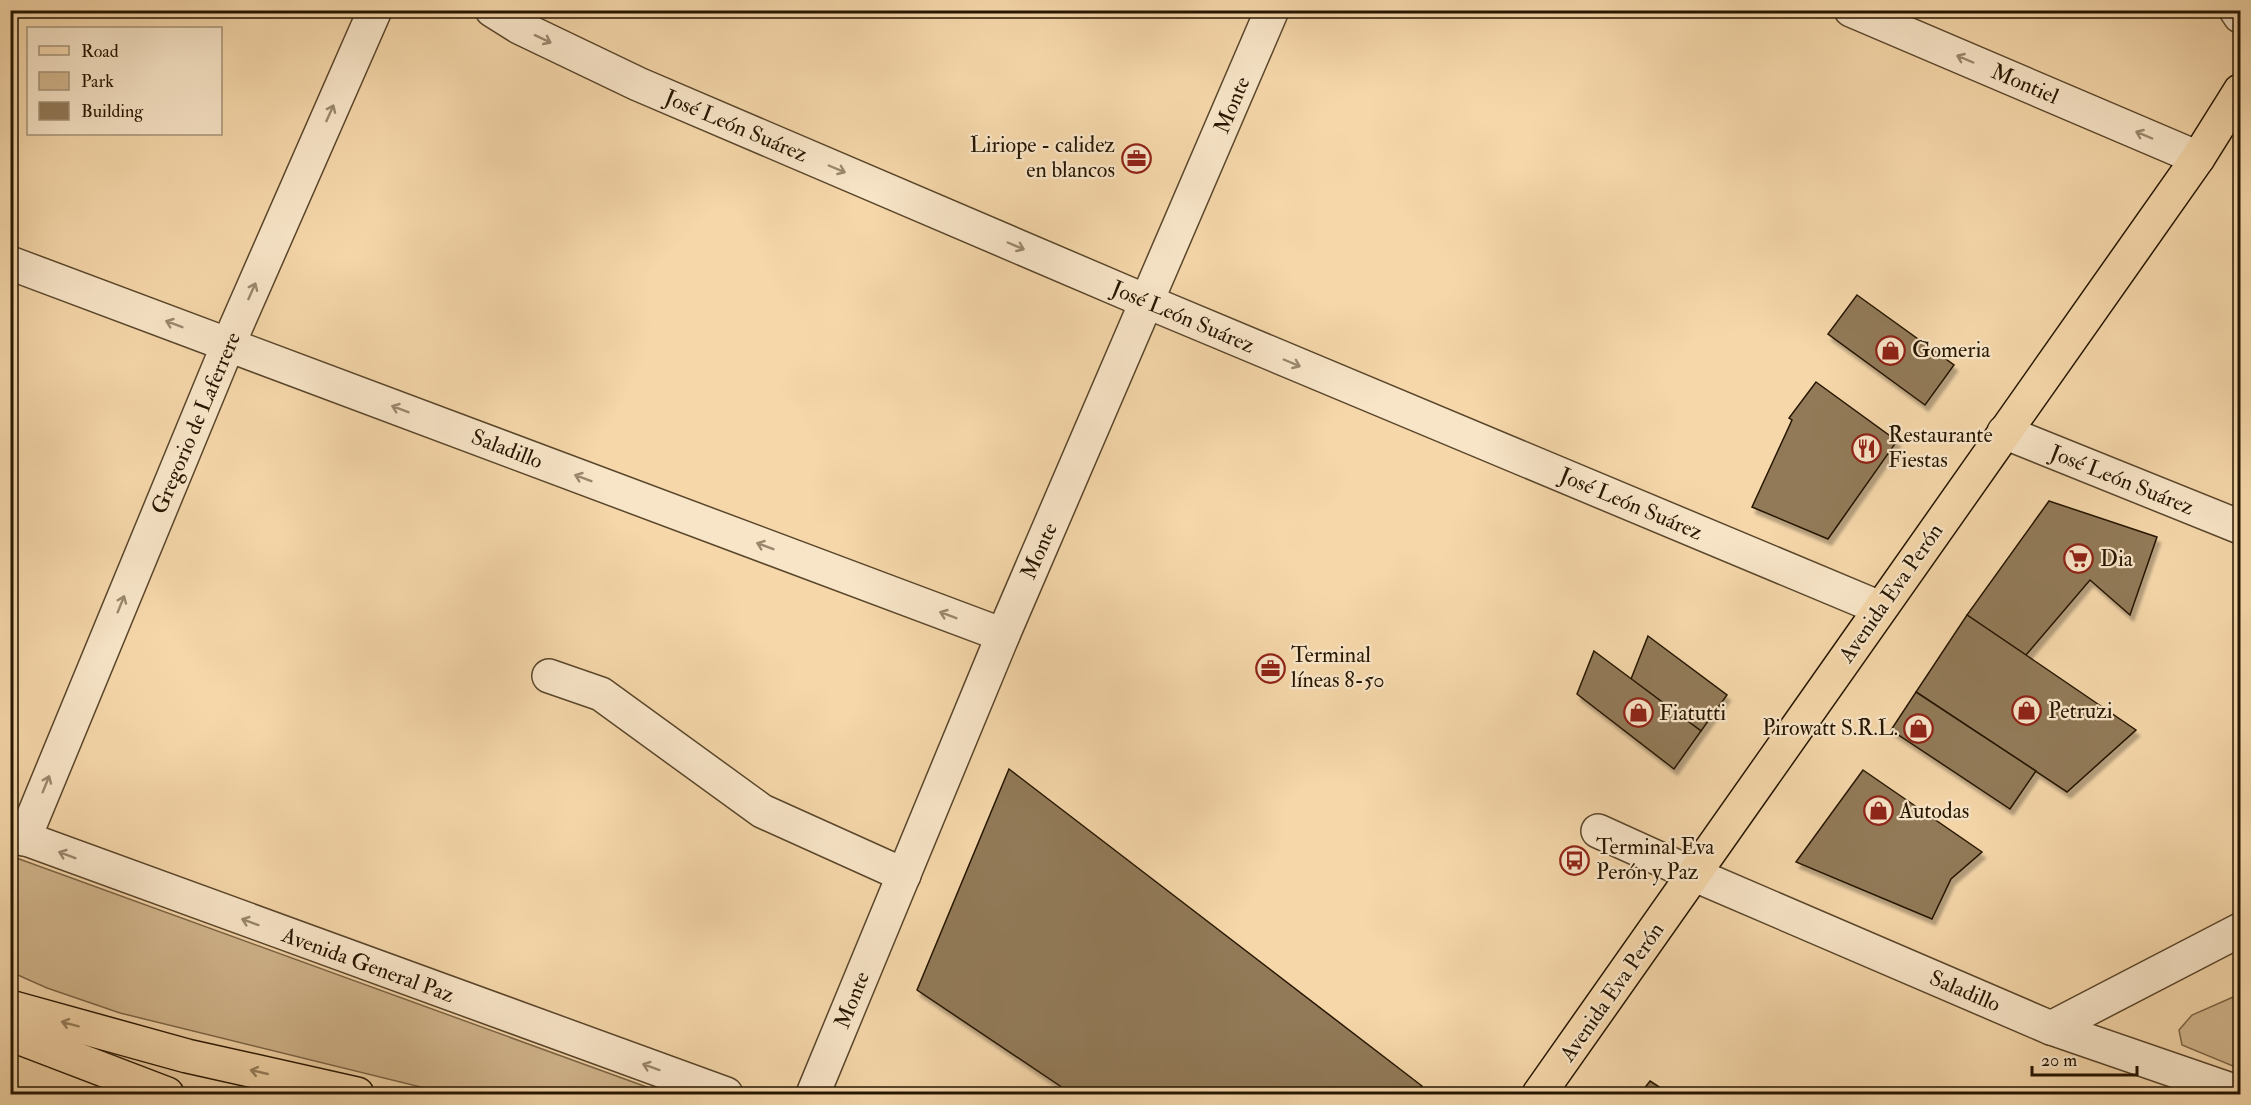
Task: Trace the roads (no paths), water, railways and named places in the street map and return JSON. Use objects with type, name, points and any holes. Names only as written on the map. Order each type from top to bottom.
[{"type":"main road","name":"Avenida Eva Perón","points":[[1539,1095],[2198,158],[2241,91]]},
{"type":"main road","points":[[10,1007],[187,1056],[357,1095]]},
{"type":"main road","points":[[10,1034],[167,1095]]},
{"type":"street","name":"Gregorio de Laferrere","points":[[17,836],[375,10]]},
{"type":"street","name":"José León Suárez","points":[[492,10],[519,27],[638,84],[1148,302],[1880,608]]},
{"type":"street","name":"Monte","points":[[813,1095],[1003,635],[1272,10]]},
{"type":"street","name":"Montiel","points":[[1851,10],[2198,158]]},
{"type":"street","points":[[2236,10],[2241,16]]},
{"type":"street","name":"Saladillo","points":[[10,263],[1003,635]]},
{"type":"street","name":"José León Suárez","points":[[2004,432],[2241,527]]},
{"type":"street","points":[[549,675],[601,694],[762,811],[904,875]]},
{"type":"street","name":"Saladillo","points":[[1598,831],[2050,1028],[2241,1094]]},
{"type":"street","name":"Avenida General Paz","points":[[17,836],[726,1095]]},
{"type":"street","points":[[2050,1028],[2241,930]]},
{"type":"place","name":"Liriope - calidez en blancos","points":[[1136,158]]},
{"type":"place","name":"Gomeria","points":[[1891,350]]},
{"type":"place","name":"Restaurante Fiestas","points":[[1867,448]]},
{"type":"place","name":"Dia","points":[[2079,559]]},
{"type":"place","name":"Terminal líneas 8-50","points":[[1270,668]]},
{"type":"place","name":"Petruzi","points":[[2027,711]]},
{"type":"place","name":"Fiatutti","points":[[1638,713]]},
{"type":"place","name":"Pirowatt S.R.L.","points":[[1919,728]]},
{"type":"place","name":"Autodas","points":[[1878,811]]},
{"type":"place","name":"Terminal Eva Perón y Paz","points":[[1575,860]]}]
